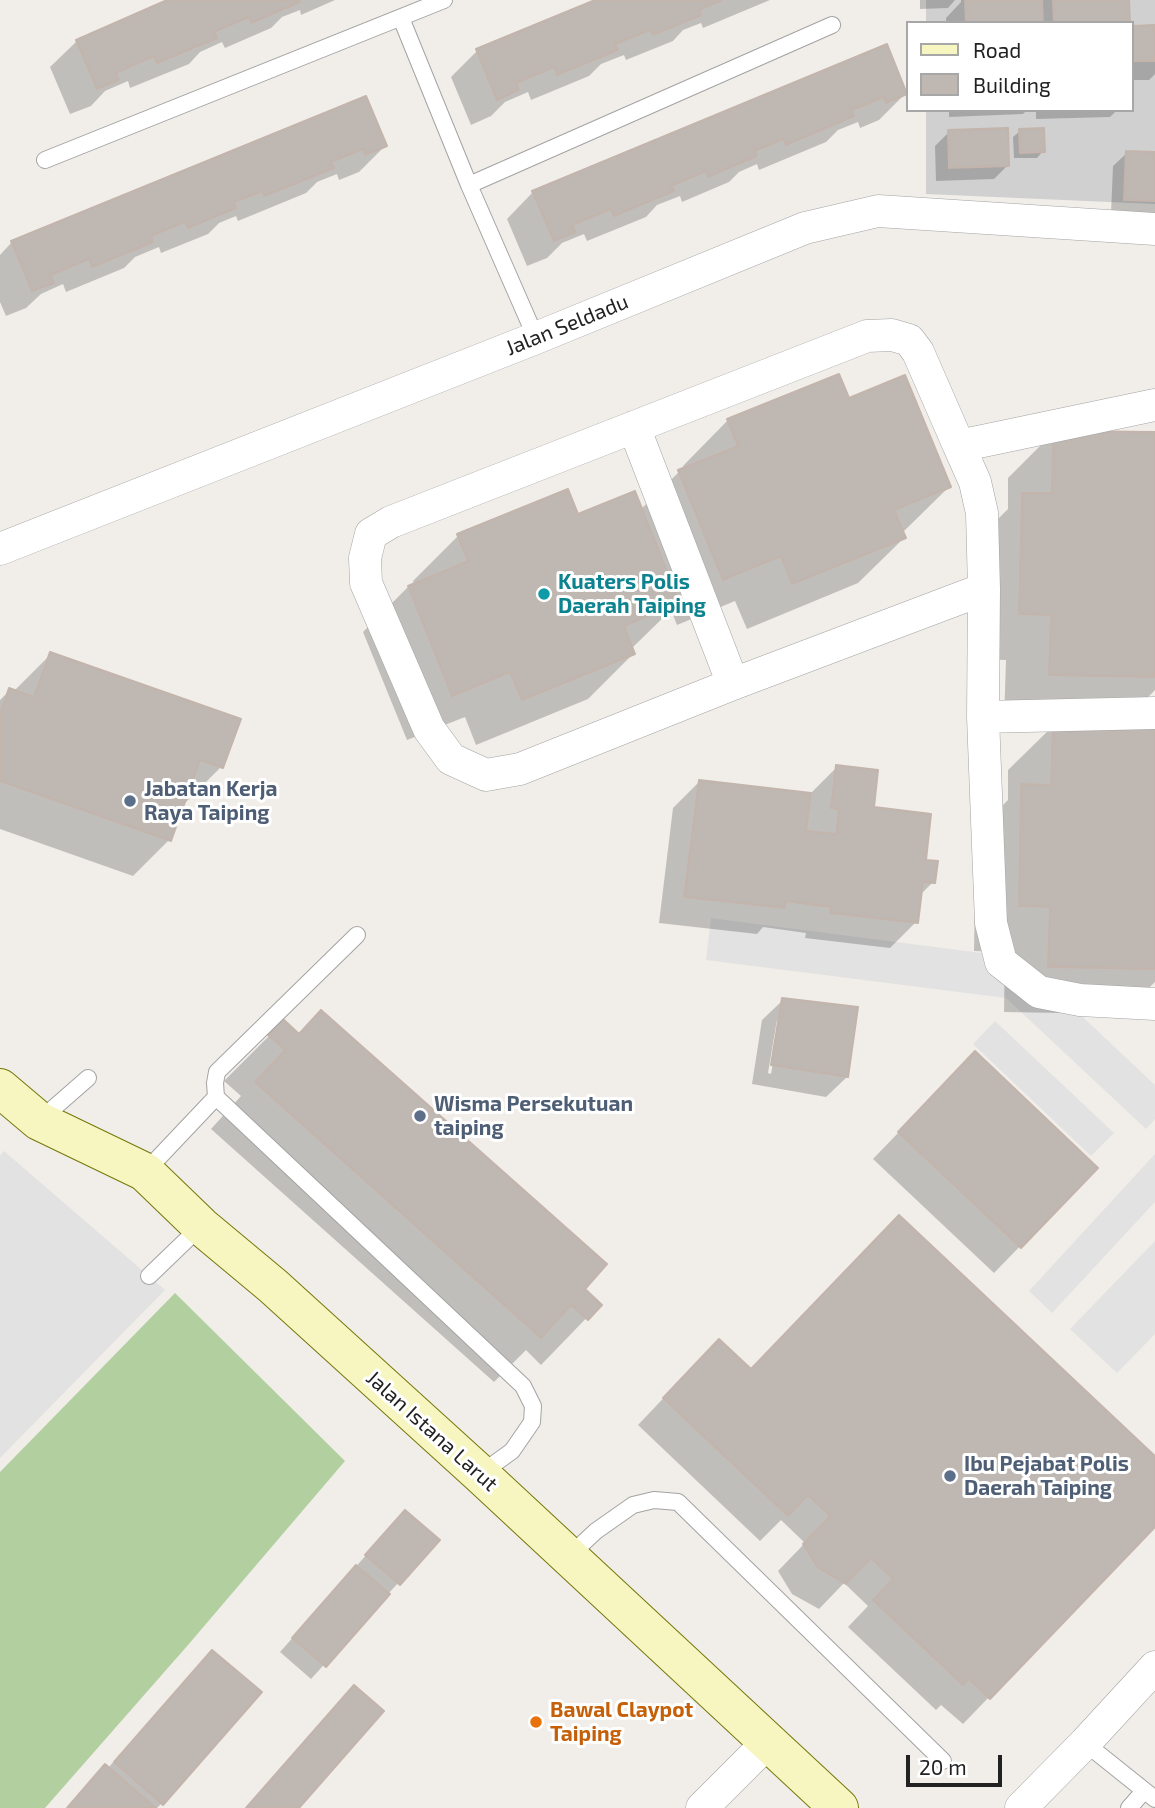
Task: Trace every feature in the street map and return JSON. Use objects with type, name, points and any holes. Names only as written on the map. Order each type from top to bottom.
[{"type":"main road","name":"Jalan Istana Larut","points":[[0,1088],[39,1121],[145,1172],[201,1226],[273,1286],[480,1474],[839,1808]]},
{"type":"street","name":"Jalan Seldadu","points":[[0,549],[536,338],[805,228],[878,211],[1155,229]]},
{"type":"street","points":[[984,589],[733,684],[520,769],[486,775],[451,759],[429,729],[366,583],[365,558],[371,534],[391,522],[867,337],[892,335],[909,340],[919,352],[975,482],[982,513],[984,589],[983,717],[991,923],[1001,962],[1039,992],[1080,1000],[1155,1004]]},
{"type":"street","points":[[959,446],[1155,405]]},
{"type":"street","points":[[634,427],[733,684]]},
{"type":"street","points":[[983,717],[1155,713]]},
{"type":"street","points":[[1021,1808],[1155,1667]]},
{"type":"street","points":[[702,1808],[768,1742]]},
{"type":"lane","points":[[45,160],[444,0]]},
{"type":"lane","points":[[401,18],[469,185],[536,338]]},
{"type":"lane","points":[[469,185],[832,25]]},
{"type":"lane","points":[[357,935],[217,1072],[216,1097],[523,1386],[533,1406],[532,1422],[512,1451],[480,1474]]},
{"type":"lane","points":[[39,1121],[88,1078]]},
{"type":"lane","points":[[145,1172],[216,1097]]},
{"type":"lane","points":[[149,1276],[201,1226]]},
{"type":"lane","points":[[568,1557],[596,1531],[633,1505],[654,1500],[678,1502],[943,1761]]},
{"type":"lane","points":[[1084,1743],[1149,1795],[1129,1808]]},
{"type":"shaded area","points":[[926,0],[1155,0],[1155,204],[926,194],[926,112],[1134,112],[1134,21],[926,21]]},
{"type":"shaded area","points":[[711,918],[1020,958],[1155,1085],[1155,1119],[1146,1129],[1006,998],[706,960]]},
{"type":"shaded area","points":[[995,1021],[1114,1133],[1091,1156],[973,1044]]},
{"type":"shaded area","points":[[4,1151],[165,1290],[0,1458],[0,1156]]},
{"type":"shaded area","points":[[1155,1154],[1155,1202],[1052,1313],[1029,1291]]},
{"type":"shaded area","points":[[1155,1241],[1155,1334],[1117,1373],[1070,1329]]},
{"type":"green space","points":[[175,1293],[345,1461],[45,1808],[0,1808],[0,1472]]},
{"type":"building","points":[[167,0],[300,2],[251,23],[249,17],[214,32],[217,38],[157,63],[154,56],[116,73],[119,80],[97,89],[76,40]]},
{"type":"building","points":[[595,0],[722,0],[699,10],[701,15],[653,35],[650,30],[615,44],[618,50],[557,75],[554,67],[516,83],[519,90],[497,100],[476,49]]},
{"type":"building","points":[[965,0],[1042,0],[1043,21],[966,21]]},
{"type":"building","points":[[1053,0],[1129,0],[1130,21],[1054,21]]},
{"type":"building","points":[[1155,25],[1155,61],[1134,61],[1134,26]]},
{"type":"building","points":[[887,44],[906,92],[906,94],[886,103],[884,97],[852,110],[854,116],[786,145],[783,139],[755,151],[757,156],[708,177],[706,171],[671,186],[674,191],[614,216],[611,209],[572,225],[576,232],[554,241],[532,191]]},
{"type":"building","points":[[366,96],[387,146],[365,155],[363,149],[331,162],[334,168],[264,196],[263,191],[234,202],[236,208],[188,228],[185,222],[151,236],[153,242],[92,267],[89,259],[51,275],[54,283],[32,291],[11,241]]},
{"type":"building","points":[[1008,128],[1009,166],[949,168],[948,130]]},
{"type":"building","points":[[1044,128],[1045,152],[1020,153],[1019,129]]},
{"type":"building","points":[[1126,151],[1155,152],[1155,201],[1124,200]]},
{"type":"building","name":"Kuaters Polis Daerah Taiping","points":[[839,374],[849,398],[905,375],[951,487],[894,510],[906,538],[792,584],[781,556],[723,580],[678,470],[738,446],[727,419]]},
{"type":"building","points":[[1053,431],[1155,432],[1155,677],[1049,675],[1051,615],[1019,614],[1022,493],[1052,493]]},
{"type":"building","name":"Kuaters Polis Daerah Taiping","points":[[568,489],[578,514],[635,491],[680,603],[624,626],[635,654],[522,700],[510,672],[452,696],[408,586],[468,561],[457,534]]},
{"type":"building","points":[[50,652],[241,719],[223,768],[200,760],[171,841],[0,781],[0,714],[9,688],[34,697]]},
{"type":"building","points":[[1053,723],[1155,725],[1155,969],[1048,967],[1050,907],[1019,906],[1021,784],[1051,785]]},
{"type":"building","points":[[836,765],[878,770],[874,807],[931,814],[926,860],[938,861],[935,883],[923,882],[918,923],[830,913],[831,907],[785,901],[785,908],[684,897],[699,780],[811,793],[806,831],[836,834],[839,809],[831,808]]},
{"type":"building","points":[[782,998],[858,1007],[848,1077],[771,1065]]},
{"type":"building","points":[[321,1010],[607,1264],[585,1289],[602,1305],[588,1320],[571,1305],[541,1338],[255,1082],[285,1050],[268,1035],[283,1019],[299,1034]]},
{"type":"building","points":[[975,1051],[1098,1168],[1021,1248],[898,1132]]},
{"type":"building","name":"Ibu Pejabat Polis Daerah Taiping","points":[[899,1215],[1155,1456],[1155,1527],[990,1699],[969,1679],[963,1685],[873,1600],[893,1579],[871,1558],[846,1584],[818,1568],[803,1544],[830,1516],[808,1495],[788,1516],[663,1398],[719,1339],[751,1369]]},
{"type":"building","points":[[405,1510],[440,1540],[400,1585],[365,1555]]},
{"type":"building","points":[[356,1565],[390,1594],[326,1667],[292,1638]]},
{"type":"building","points":[[212,1650],[262,1692],[163,1805],[114,1762]]},
{"type":"building","points":[[354,1685],[384,1711],[299,1808],[246,1808]]},
{"type":"building","points":[[105,1764],[156,1808],[67,1808]]},
{"type":"place","name":"Kuaters Polis Daerah Taiping","points":[[544,594]]},
{"type":"place","name":"Jabatan Kerja Raya Taiping","points":[[130,801]]},
{"type":"place","name":"Wisma Persekutuan taiping","points":[[420,1116]]},
{"type":"place","name":"Ibu Pejabat Polis Daerah Taiping","points":[[950,1476]]},
{"type":"place","name":"Bawal Claypot Taiping","points":[[536,1722]]}]
